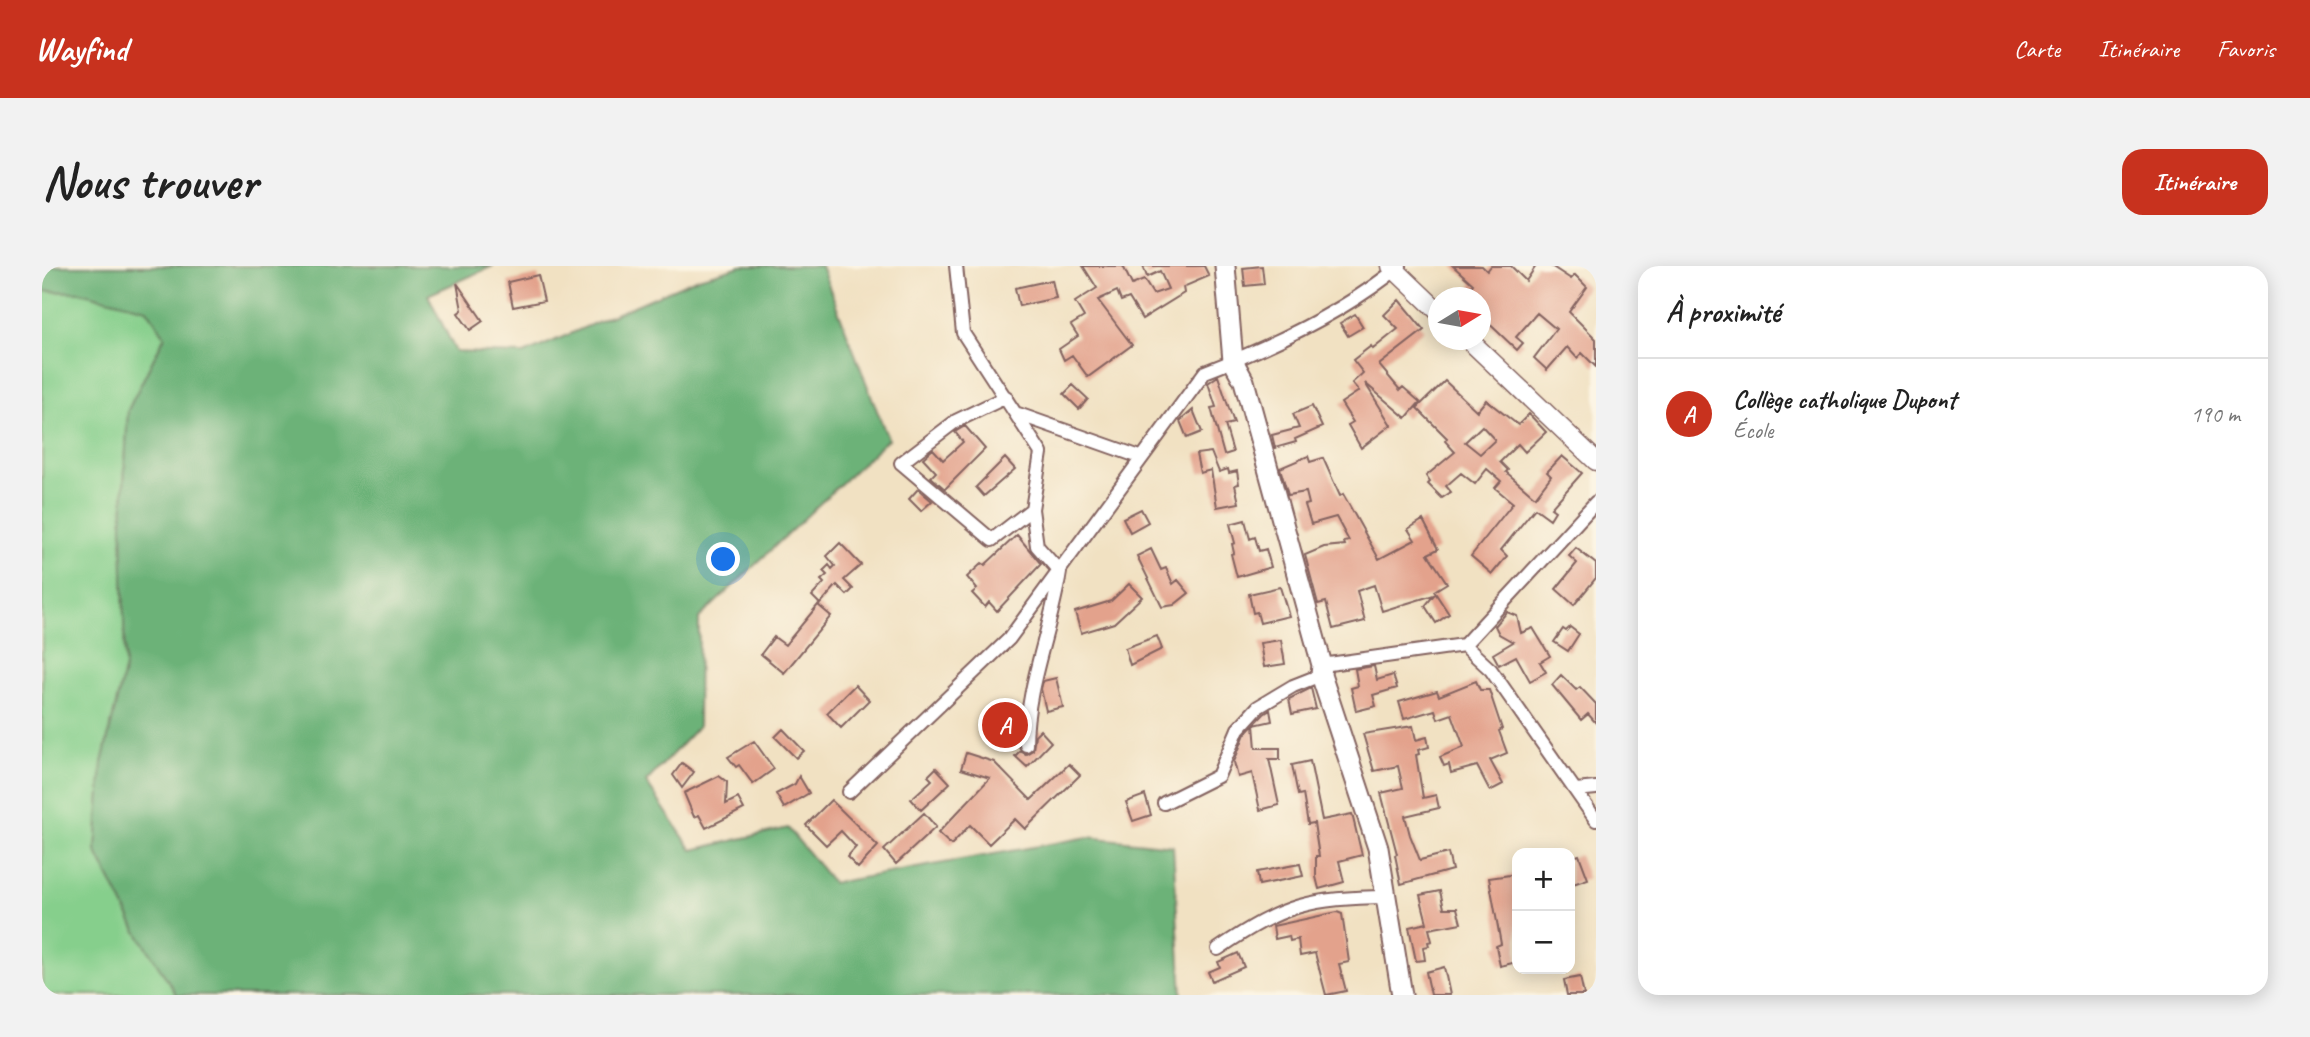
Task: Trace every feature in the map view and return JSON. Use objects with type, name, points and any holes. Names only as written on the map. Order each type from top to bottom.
[{"type":"main road","points":[[1225,266],[1233,361],[1244,381],[1322,670],[1378,848],[1402,995]]},
{"type":"street","points":[[956,266],[963,333],[1041,453],[1032,509],[1037,547],[1060,572]]},
{"type":"street","points":[[849,792],[1009,639],[1205,372],[1233,361],[1360,296],[1396,267],[1428,301]]},
{"type":"street","points":[[1479,350],[1596,461]]},
{"type":"street","points":[[1006,397],[956,421],[901,463],[992,540],[1032,509]]},
{"type":"street","points":[[1018,414],[1140,457]]},
{"type":"street","points":[[1164,803],[1218,776],[1238,729],[1258,707],[1322,670],[1464,645],[1596,502]]},
{"type":"street","points":[[1026,745],[1026,719],[1054,614],[1060,572]]},
{"type":"street","points":[[1464,645],[1491,670],[1596,820]]},
{"type":"street","points":[[1576,790],[1596,789]]},
{"type":"street","points":[[1219,949],[1261,920],[1285,909],[1341,897],[1388,897]]},
{"type":"green space","points":[[42,266],[493,266],[428,295],[456,352],[524,354],[698,278],[741,266],[821,266],[888,439],[699,618],[698,727],[646,782],[692,850],[788,828],[833,883],[1088,837],[1173,846],[1182,995],[177,995],[136,930],[96,851],[102,763],[125,667],[122,524],[128,410],[165,336],[147,309],[80,292],[42,291]]},
{"type":"green space","points":[[42,291],[80,292],[147,309],[165,336],[128,410],[122,524],[125,667],[102,763],[96,851],[136,930],[177,995],[42,995]]},
{"type":"building","points":[[1083,266],[1123,266],[1132,285],[1144,280],[1153,294],[1168,289],[1160,271],[1147,277],[1143,266],[1204,266],[1209,276],[1183,287],[1184,293],[1142,319],[1129,298],[1121,301],[1117,291],[1098,300],[1132,345],[1088,377],[1072,355],[1064,360],[1059,349],[1078,336],[1071,325],[1084,317],[1075,302],[1097,288]]},
{"type":"building","points":[[1262,266],[1264,284],[1245,286],[1243,268]]},
{"type":"building","points":[[1453,266],[1482,266],[1487,271],[1491,266],[1511,266],[1526,281],[1536,266],[1551,266],[1571,279],[1575,275],[1587,287],[1569,312],[1596,339],[1596,367],[1582,353],[1577,358],[1567,347],[1547,370],[1534,358],[1556,329],[1537,313],[1516,337],[1523,343],[1517,350],[1491,325],[1491,287],[1470,287],[1473,284]]},
{"type":"building","points":[[538,275],[544,301],[513,307],[508,282]]},
{"type":"building","points":[[1052,280],[1056,298],[1019,306],[1015,288]]},
{"type":"building","points":[[457,283],[483,321],[470,330],[458,313],[462,310]]},
{"type":"building","points":[[1399,300],[1424,330],[1379,365],[1400,390],[1403,387],[1420,402],[1406,418],[1365,383],[1391,425],[1361,448],[1348,425],[1353,422],[1341,403],[1359,391],[1352,383],[1363,373],[1353,360],[1371,346],[1373,349],[1398,329],[1384,315]]},
{"type":"building","points":[[1355,314],[1363,327],[1348,336],[1340,323]]},
{"type":"building","points":[[1218,376],[1234,423],[1225,425],[1233,452],[1224,455],[1211,408],[1216,407],[1208,383]]},
{"type":"building","points":[[1445,381],[1477,411],[1486,400],[1518,425],[1529,414],[1546,432],[1525,452],[1518,444],[1500,462],[1508,470],[1506,472],[1535,497],[1551,476],[1547,472],[1562,456],[1582,473],[1551,508],[1555,511],[1550,519],[1535,508],[1501,550],[1507,556],[1492,574],[1471,556],[1513,503],[1495,488],[1501,481],[1487,469],[1475,484],[1461,473],[1446,486],[1451,492],[1442,498],[1428,484],[1430,482],[1426,476],[1455,452],[1445,441],[1447,438],[1417,408]],"holes":[[[1482,426],[1495,440],[1480,454],[1465,442]]]},
{"type":"building","points":[[1073,385],[1088,399],[1079,409],[1064,394]]},
{"type":"building","points":[[1312,406],[1322,427],[1295,439],[1296,442],[1275,448],[1272,435],[1299,428],[1293,414]]},
{"type":"building","points":[[1193,410],[1202,432],[1187,438],[1180,421]]},
{"type":"building","points":[[965,426],[985,449],[945,489],[931,477],[936,472],[923,458],[933,449],[943,460],[963,442],[955,432]]},
{"type":"building","points":[[1211,452],[1219,472],[1228,469],[1229,473],[1237,471],[1239,484],[1235,485],[1239,503],[1217,507],[1211,470],[1200,473],[1196,454]]},
{"type":"building","points":[[1308,456],[1310,462],[1323,458],[1340,496],[1343,494],[1379,559],[1415,540],[1408,529],[1423,520],[1438,549],[1428,554],[1447,583],[1434,591],[1449,614],[1436,623],[1425,606],[1434,595],[1382,611],[1374,585],[1357,591],[1365,621],[1333,629],[1326,602],[1318,604],[1305,555],[1324,547],[1345,545],[1344,542],[1349,541],[1336,517],[1311,524],[1305,505],[1309,504],[1306,492],[1288,495],[1280,468]]},
{"type":"building","points":[[1005,458],[1015,469],[984,496],[976,487]]},
{"type":"building","points":[[918,489],[932,501],[921,511],[909,499]]},
{"type":"building","points":[[1141,509],[1148,522],[1130,532],[1123,518]]},
{"type":"building","points":[[1245,520],[1250,539],[1255,537],[1259,551],[1266,549],[1271,567],[1237,577],[1231,554],[1234,553],[1232,544],[1235,543],[1230,524]]},
{"type":"building","points":[[1017,535],[1041,564],[997,611],[989,602],[985,607],[972,593],[977,589],[967,577],[982,563],[985,565]]},
{"type":"building","points":[[840,543],[861,565],[844,580],[853,589],[847,595],[837,585],[820,604],[812,596],[824,583],[821,580],[827,575],[823,571],[829,565],[832,569],[835,566],[827,556]]},
{"type":"building","points":[[1576,548],[1596,564],[1596,578],[1574,605],[1556,589],[1577,563],[1569,556]]},
{"type":"building","points":[[1151,549],[1161,570],[1166,568],[1173,584],[1178,580],[1189,593],[1174,605],[1162,607],[1137,556]]},
{"type":"building","points":[[1129,584],[1142,597],[1114,623],[1081,633],[1075,612],[1111,601]]},
{"type":"building","points":[[1280,587],[1289,616],[1260,623],[1257,612],[1253,613],[1249,594]]},
{"type":"building","points":[[818,605],[831,616],[784,673],[761,654],[774,637],[785,645]]},
{"type":"building","points":[[1507,612],[1517,616],[1521,633],[1533,628],[1550,656],[1540,662],[1546,672],[1530,681],[1516,656],[1499,665],[1493,654],[1513,642],[1499,634],[1495,626]]},
{"type":"building","points":[[1570,627],[1579,634],[1568,651],[1554,642],[1563,629],[1566,631]]},
{"type":"building","points":[[1157,636],[1162,649],[1130,665],[1125,648]]},
{"type":"building","points":[[1281,640],[1285,664],[1264,667],[1260,643]]},
{"type":"building","points":[[1374,666],[1377,680],[1393,675],[1397,688],[1373,695],[1376,706],[1356,711],[1351,688],[1358,686],[1355,669]]},
{"type":"building","points":[[1561,675],[1576,690],[1580,687],[1596,704],[1596,723],[1588,714],[1581,720],[1552,685]]},
{"type":"building","points":[[1056,678],[1063,707],[1046,711],[1041,689],[1043,681]]},
{"type":"building","points":[[1476,681],[1480,690],[1489,690],[1507,753],[1490,760],[1503,784],[1490,791],[1477,766],[1451,773],[1449,764],[1444,766],[1440,757],[1464,747],[1452,714],[1438,719],[1435,710],[1404,719],[1399,702],[1437,691],[1439,696]]},
{"type":"building","points":[[855,685],[869,700],[841,728],[827,713]]},
{"type":"building","points":[[1311,688],[1316,709],[1292,714],[1289,699]]},
{"type":"building","points":[[1270,710],[1272,721],[1254,725],[1256,748],[1280,748],[1280,759],[1269,759],[1279,805],[1260,810],[1252,773],[1238,777],[1234,762],[1245,734],[1264,714]]},
{"type":"building","points":[[1413,726],[1416,740],[1427,737],[1429,747],[1418,750],[1419,754],[1416,755],[1423,798],[1436,795],[1439,808],[1405,816],[1410,835],[1420,860],[1448,853],[1452,870],[1401,884],[1395,855],[1397,854],[1381,793],[1403,788],[1398,766],[1374,771],[1363,734]]},
{"type":"building","points":[[783,729],[804,751],[796,758],[775,737]]},
{"type":"building","points":[[1040,730],[1051,742],[1027,767],[1015,756],[1020,751],[1026,754],[1033,750],[1035,735]]},
{"type":"building","points":[[754,741],[774,769],[753,784],[739,765],[736,767],[728,757]]},
{"type":"building","points":[[966,753],[994,762],[1031,800],[1069,764],[1080,775],[1025,829],[1015,819],[989,844],[970,825],[951,845],[938,833],[990,778],[961,769]]},
{"type":"building","points":[[1310,761],[1322,820],[1352,814],[1362,855],[1339,861],[1344,882],[1319,889],[1316,856],[1319,856],[1314,823],[1308,824],[1303,794],[1298,795],[1292,765]]},
{"type":"building","points":[[682,763],[694,772],[682,788],[673,775]]},
{"type":"building","points":[[936,768],[950,783],[921,810],[911,799],[932,780],[928,776]]},
{"type":"building","points":[[719,776],[727,782],[726,804],[738,798],[744,809],[706,828],[699,815],[694,817],[684,793]]},
{"type":"building","points":[[799,776],[809,793],[784,808],[776,794],[795,784]]},
{"type":"building","points":[[1145,795],[1151,815],[1133,821],[1126,802]]},
{"type":"building","points":[[831,800],[878,846],[858,868],[847,857],[856,847],[841,831],[826,845],[806,825]]},
{"type":"building","points":[[924,813],[936,827],[896,864],[884,850]]},
{"type":"building","points":[[1579,855],[1588,879],[1575,883],[1575,856]]},
{"type":"building","points":[[1300,864],[1303,876],[1259,885],[1257,872]]},
{"type":"building","points":[[1512,875],[1512,963],[1500,966],[1496,946],[1501,944],[1489,878]]},
{"type":"building","points":[[1440,891],[1444,908],[1457,908],[1461,923],[1429,929],[1432,941],[1428,942],[1429,946],[1423,947],[1425,960],[1416,961],[1409,927],[1427,923],[1420,895]]},
{"type":"building","points":[[1337,912],[1342,914],[1349,962],[1339,964],[1346,991],[1326,995],[1315,953],[1300,956],[1298,939],[1290,941],[1289,936],[1275,939],[1273,926]]},
{"type":"building","points":[[1238,953],[1244,967],[1212,981],[1208,972],[1220,967],[1218,962]]},
{"type":"building","points":[[1444,967],[1450,995],[1431,995],[1426,972]]},
{"type":"building","points":[[1580,977],[1584,995],[1567,995],[1564,980]]},
{"type":"place","name":"Collège catholique Dupont","points":[[1005,725]]}]
